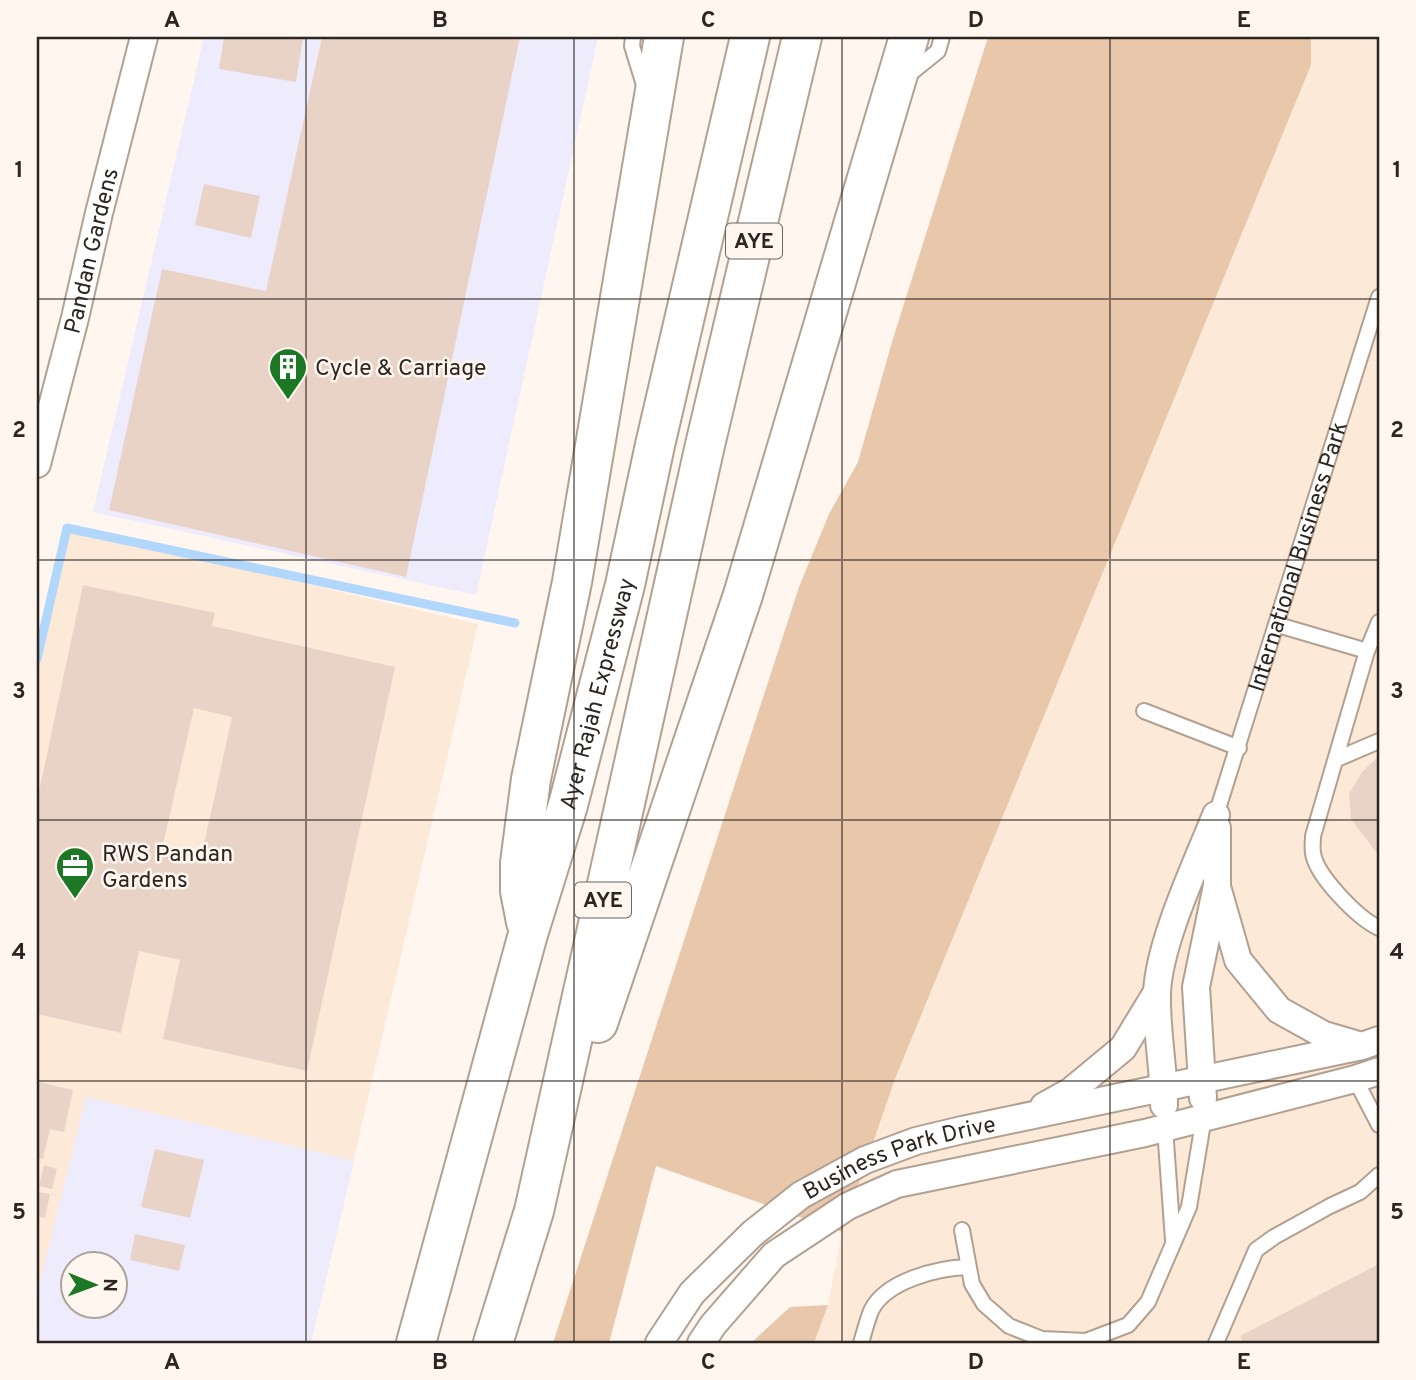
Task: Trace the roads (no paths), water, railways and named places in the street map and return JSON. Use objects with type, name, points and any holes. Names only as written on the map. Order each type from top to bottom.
[{"type":"highway","points":[[528,934],[520,891],[520,863],[534,759],[572,582],[664,37]]},
{"type":"highway","name":"Ayer Rajah Expressway","points":[[416,1343],[528,934],[568,805],[625,585],[654,445],[750,37]]},
{"type":"highway","name":"AYE","points":[[493,1343],[534,1211],[705,445],[802,37]]},
{"type":"highway","points":[[534,1211],[743,595],[909,37]]},
{"type":"street","name":"Pandan Gardens","points":[[37,464],[144,37]]},
{"type":"street","name":"International Business Park","points":[[1204,1117],[1196,987],[1217,885],[1216,815]]},
{"type":"street","name":"International Business Park","points":[[1165,1128],[1157,992],[1171,933],[1216,815]]},
{"type":"street","points":[[1217,885],[1238,960],[1279,1010],[1324,1035],[1371,1043]]},
{"type":"street","points":[[1028,1116],[1071,1091],[1123,1048],[1157,992]]},
{"type":"street","points":[[1203,1080],[1371,1043]]},
{"type":"street","points":[[1204,1117],[1367,1075]]},
{"type":"street","name":"Business Park Drive","points":[[659,1343],[692,1293],[753,1233],[801,1195],[865,1160],[916,1141],[1203,1080]]},
{"type":"street","name":"Business Park Drive","points":[[701,1343],[713,1325],[774,1255],[848,1206],[897,1184],[1165,1128],[1204,1117]]},
{"type":"lane","points":[[633,37],[632,46],[652,113]]},
{"type":"lane","points":[[894,87],[938,51],[942,37]]},
{"type":"lane","name":"International Business Park","points":[[1216,815],[1278,625],[1379,297]]},
{"type":"lane","points":[[1379,624],[1367,651],[1313,835],[1313,855],[1326,880],[1369,924],[1379,928]]},
{"type":"lane","points":[[1278,625],[1367,651]]},
{"type":"lane","points":[[1144,711],[1239,748]]},
{"type":"lane","points":[[1337,758],[1379,741]]},
{"type":"lane","points":[[1367,1075],[1379,1125]]},
{"type":"lane","points":[[962,1230],[972,1284],[985,1304],[1009,1326],[1042,1339],[1086,1340],[1128,1325],[1148,1302],[1189,1208],[1204,1117]]},
{"type":"lane","points":[[1165,1128],[1173,1241]]},
{"type":"lane","points":[[1216,1343],[1256,1250],[1319,1212],[1360,1192],[1379,1175]]},
{"type":"lane","points":[[861,1343],[872,1310],[886,1293],[925,1274],[946,1268],[968,1267]]},
{"type":"waterway","points":[[37,659],[67,528],[515,623]]},
{"type":"place","name":"Cycle & Carriage","points":[[288,401]]},
{"type":"place","name":"RWS Pandan Gardens","points":[[75,900]]}]
